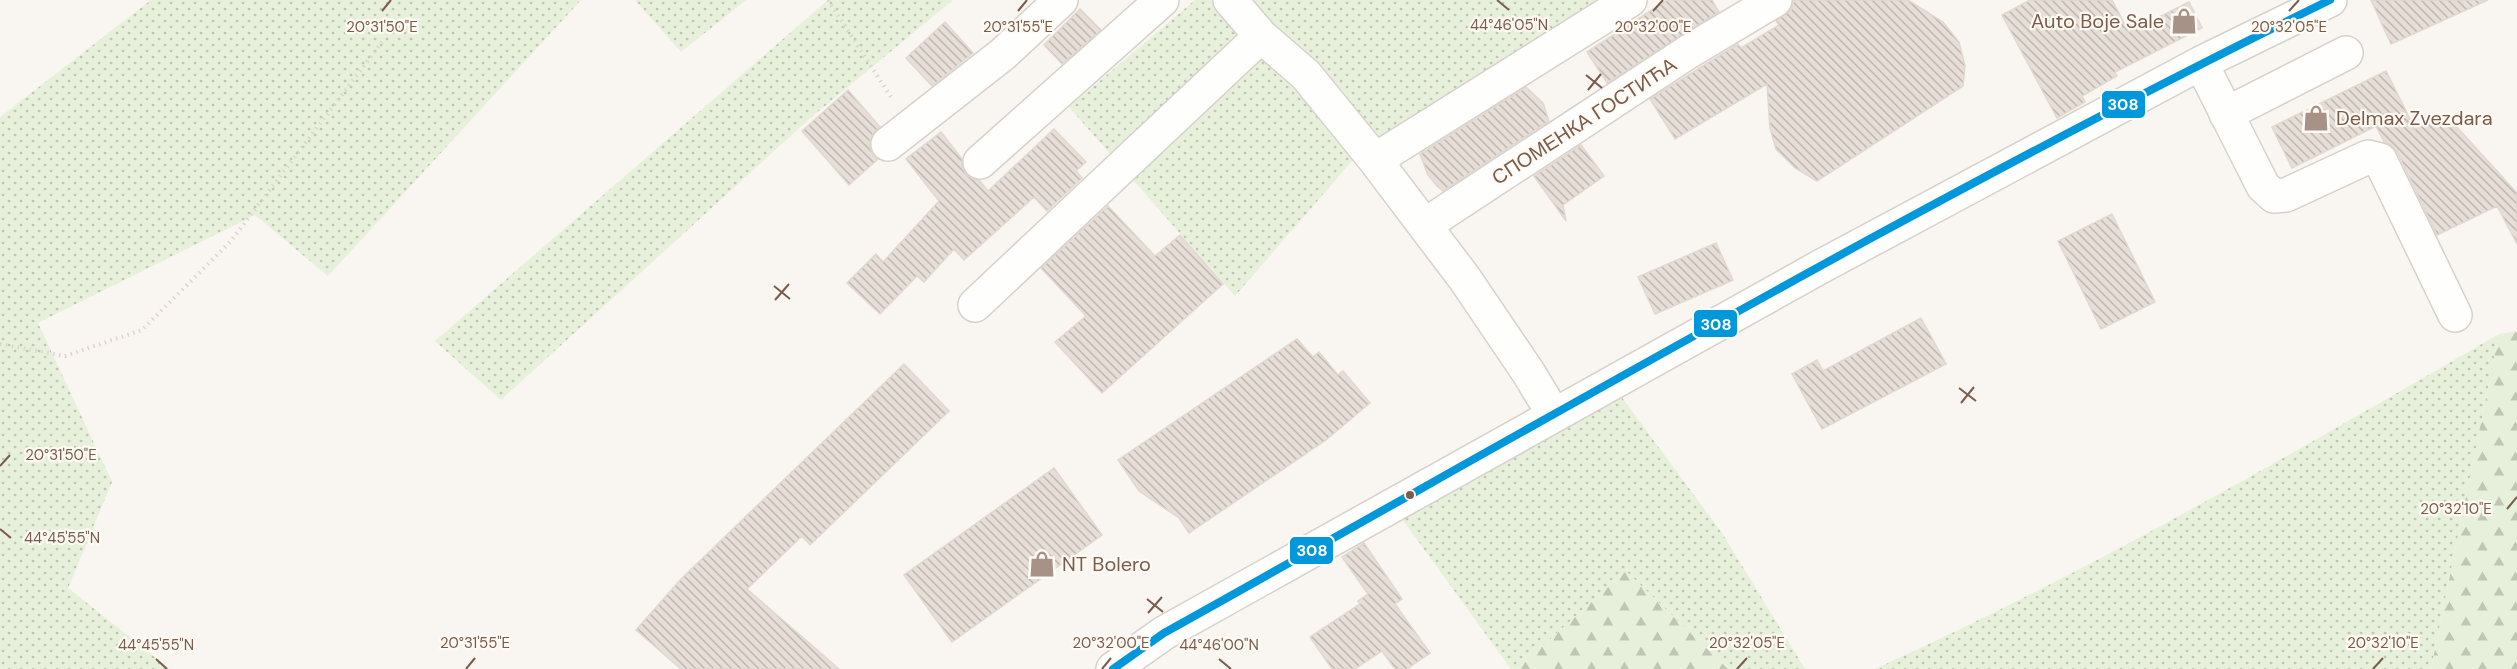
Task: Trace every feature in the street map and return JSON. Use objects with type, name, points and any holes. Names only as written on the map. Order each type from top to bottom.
[{"type":"street","points":[[899,135],[1003,54],[1061,0]]},
{"type":"street","points":[[1230,0],[1262,36],[1306,75],[1375,160],[1425,225],[1528,372],[1554,415]]},
{"type":"street","points":[[1375,160],[1630,0]]},
{"type":"street","name":"СПОМЕНКА ГОСТИЋА","points":[[1425,225],[1688,52],[1775,0]]},
{"type":"street","points":[[1113,669],[1164,633],[1820,267],[2201,63],[2330,0]]},
{"type":"street","points":[[980,162],[1150,4]]},
{"type":"street","points":[[975,305],[1262,36]]},
{"type":"street","points":[[2226,114],[2346,53]]},
{"type":"street","points":[[2201,63],[2263,186],[2274,196],[2286,195],[2368,157],[2380,160],[2455,315]]},
{"type":"path","points":[[828,0],[899,135]]},
{"type":"path","points":[[0,344],[65,356],[142,330],[231,241],[382,42]]},
{"type":"green space","points":[[151,0],[581,0],[328,276],[255,215],[38,323],[112,482],[68,588],[170,669],[0,669],[0,117]]},
{"type":"green space","points":[[635,0],[746,0],[681,52]]},
{"type":"green space","points":[[828,0],[953,0],[808,120],[501,400],[435,341]]},
{"type":"green space","points":[[1195,0],[1596,0],[1352,161],[1235,296],[1069,107]]},
{"type":"green space","points":[[2517,331],[2517,669],[2431,669],[2499,334]]},
{"type":"green space","points":[[2499,334],[2431,669],[1875,669],[1955,632],[2113,551],[2269,466]]},
{"type":"green space","points":[[1612,384],[1722,533],[1805,669],[1728,669],[1626,571],[1517,669],[1511,669],[1392,505]]},
{"type":"green space","points":[[1626,571],[1728,669],[1517,669]]},
{"type":"building","points":[[1667,0],[1712,0],[1719,12],[1607,83],[1587,52]]},
{"type":"building","points":[[1794,0],[1908,0],[1943,22],[1959,42],[1965,66],[1963,86],[1817,181],[1795,168],[1776,149],[1770,128],[1767,84],[1675,139],[1650,99],[1738,44],[1741,48],[1779,25],[1776,21],[1791,10]]},
{"type":"building","points":[[2030,0],[2112,0],[2129,32],[2189,2],[2202,28],[2115,72],[2117,76],[2082,96],[2085,102],[2057,118],[2002,15]]},
{"type":"building","points":[[2371,0],[2488,0],[2391,44]]},
{"type":"building","points":[[1080,9],[1101,30],[1062,64],[1044,45]]},
{"type":"building","points":[[945,22],[973,53],[932,86],[906,58]]},
{"type":"building","points":[[2386,71],[2415,129],[2445,114],[2517,193],[2517,244],[2497,206],[2437,235],[2397,152],[2391,145],[2384,142],[2376,126],[2292,168],[2272,127]]},
{"type":"building","points":[[1526,87],[1543,103],[1549,121],[1443,191],[1437,186],[1428,175],[1420,154]]},
{"type":"building","points":[[848,90],[880,127],[871,136],[869,146],[873,155],[878,159],[849,185],[802,131]]},
{"type":"building","points":[[1054,129],[1086,162],[1076,171],[1082,178],[1047,211],[1034,197],[964,260],[954,249],[924,282],[917,276],[880,314],[847,283],[876,254],[883,262],[939,201],[906,159],[941,132],[962,159],[962,166],[966,174],[974,180],[979,180],[988,191]]},
{"type":"building","points":[[1581,145],[1604,176],[1563,205],[1566,221],[1534,176]]},
{"type":"building","points":[[1108,206],[1155,256],[1180,235],[1223,284],[1102,393],[1055,342],[1086,316],[1041,268]]},
{"type":"building","points":[[2112,214],[2155,302],[2101,329],[2058,241]]},
{"type":"building","points":[[1716,243],[1733,280],[1655,314],[1638,277]]},
{"type":"building","points":[[1921,318],[1946,364],[1822,429],[1792,374],[1817,360],[1823,371]]},
{"type":"building","points":[[1297,339],[1313,357],[1319,352],[1338,375],[1343,371],[1370,403],[1326,440],[1189,533],[1179,518],[1139,491],[1118,460]]},
{"type":"building","points":[[904,364],[949,411],[810,545],[802,536],[747,589],[839,669],[681,669],[636,630],[681,579]]},
{"type":"building","points":[[1054,468],[1102,535],[952,642],[904,575]]},
{"type":"building","points":[[1364,543],[1402,599],[1395,604],[1430,653],[1407,669],[1395,669],[1382,651],[1355,669],[1332,669],[1310,637],[1360,604],[1358,601],[1368,594],[1342,557]]},
{"type":"transit line","name":"308","points":[[1113,669],[1164,633],[1888,229],[2182,74],[2330,0]]},
{"type":"place","name":"Auto Boje Sale","points":[[2184,21]]},
{"type":"place","name":"Delmax Zvezdara","points":[[2316,118]]},
{"type":"place","name":"NT Bolero","points":[[1042,564]]}]
